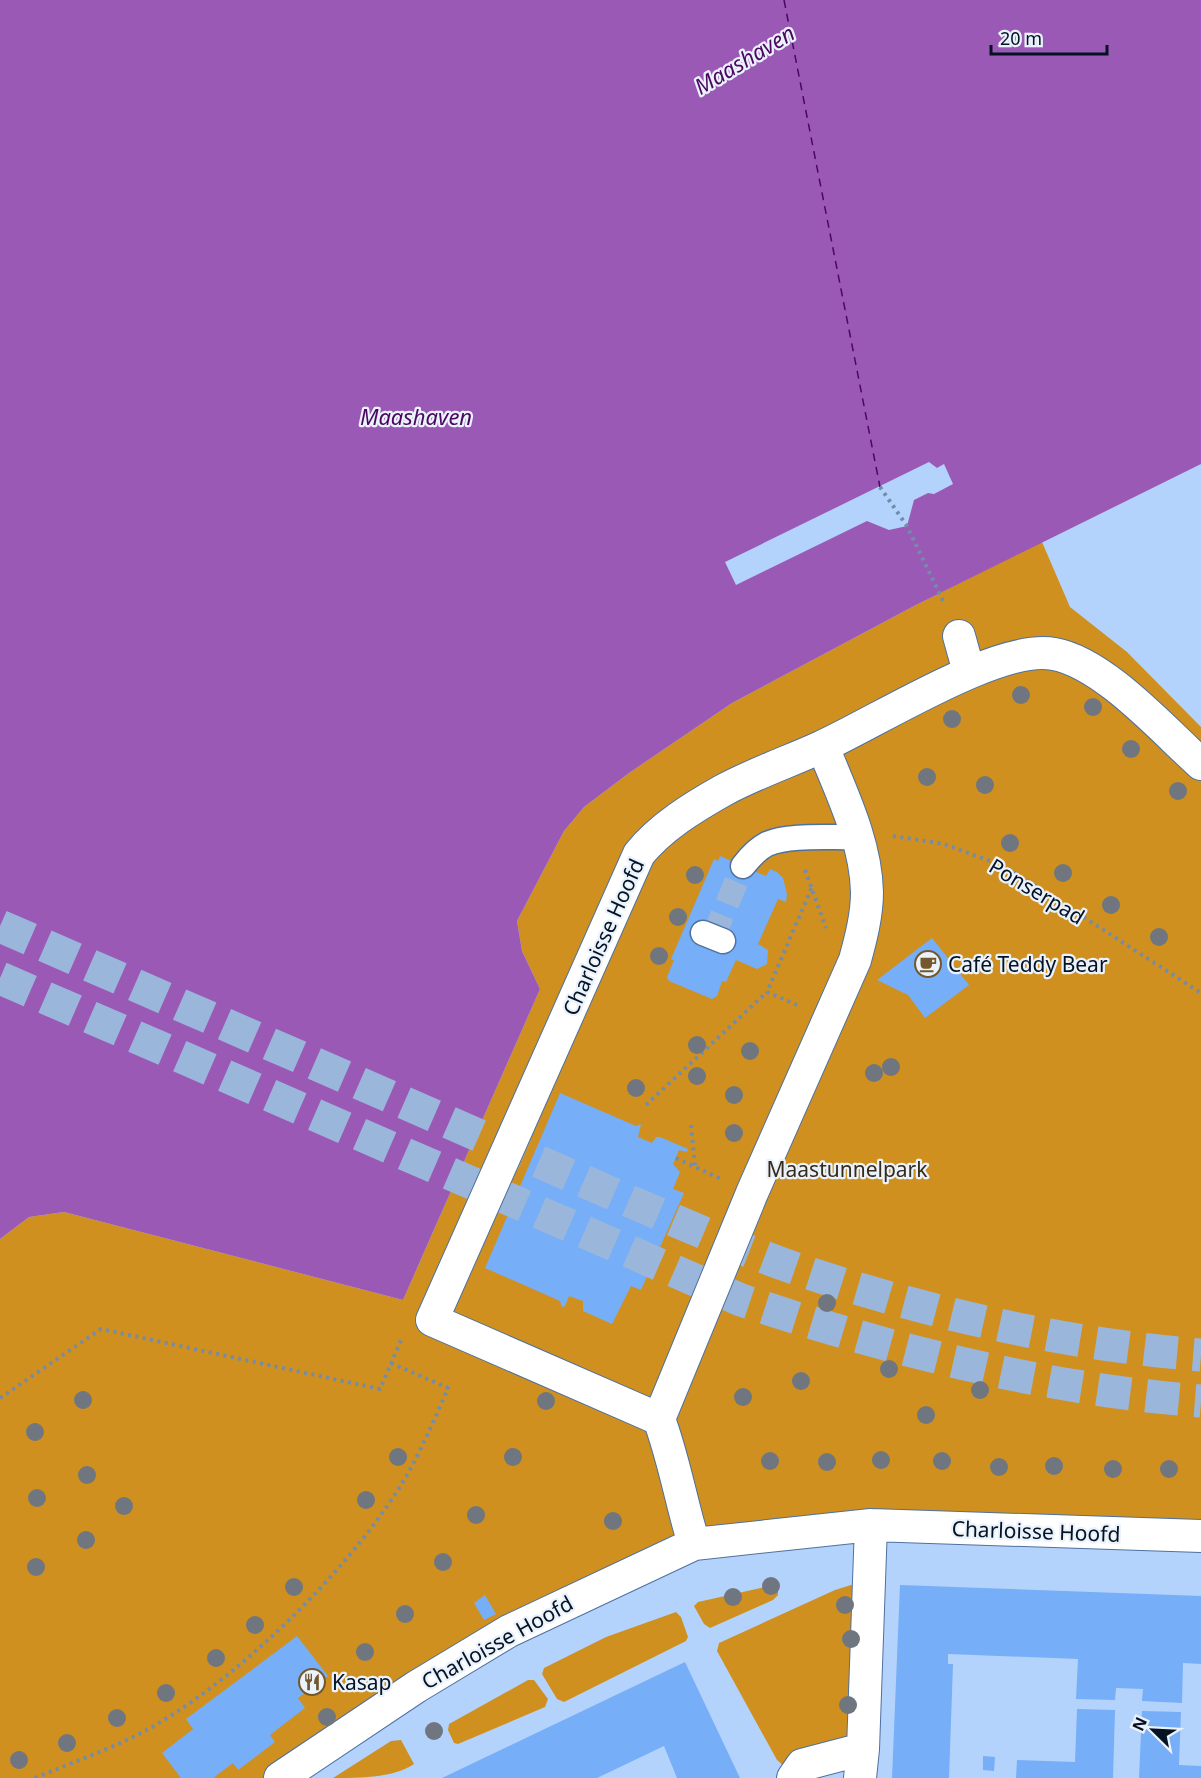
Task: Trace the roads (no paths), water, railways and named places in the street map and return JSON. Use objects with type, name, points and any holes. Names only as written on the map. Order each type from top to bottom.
[{"type":"street","points":[[959,636],[969,672]]},
{"type":"street","points":[[694,1544],[681,1503],[671,1452],[659,1419],[752,1193],[855,960],[863,932],[867,891],[856,837],[847,806],[823,747],[969,672],[1036,652],[1074,659],[1110,682],[1201,764]]},
{"type":"street","name":"Charloisse Hoofd","points":[[659,1419],[432,1320],[639,854],[669,825],[721,792],[823,747]]},
{"type":"street","points":[[743,866],[756,851],[768,843],[785,839],[856,837]]},
{"type":"street","points":[[793,1778],[802,1765],[861,1763],[871,1525]]},
{"type":"street","name":"Charloisse Hoofd","points":[[280,1778],[416,1688],[509,1631],[694,1544],[871,1525],[1201,1536]]},
{"type":"water","name":"Maashaven","points":[[0,0],[1201,0],[1201,464],[914,606],[732,703],[629,773],[584,807],[564,831],[517,921],[522,951],[540,989],[403,1300],[64,1212],[29,1217],[0,1239]]},
{"type":"tunnel","points":[[713,937],[743,866]]},
{"type":"tunnel","points":[[0,926],[629,1201],[725,1242],[799,1270],[916,1305],[1010,1327],[1105,1344],[1201,1355]]},
{"type":"tunnel","points":[[0,978],[741,1300],[854,1335],[968,1365],[1084,1387],[1201,1401]]},
{"type":"place","name":"Café Teddy Bear","points":[[928,964]]},
{"type":"place","name":"Kasap","points":[[312,1682]]},
{"type":"park label","name":"Maastunnelpark","points":[[847,1169]]}]
